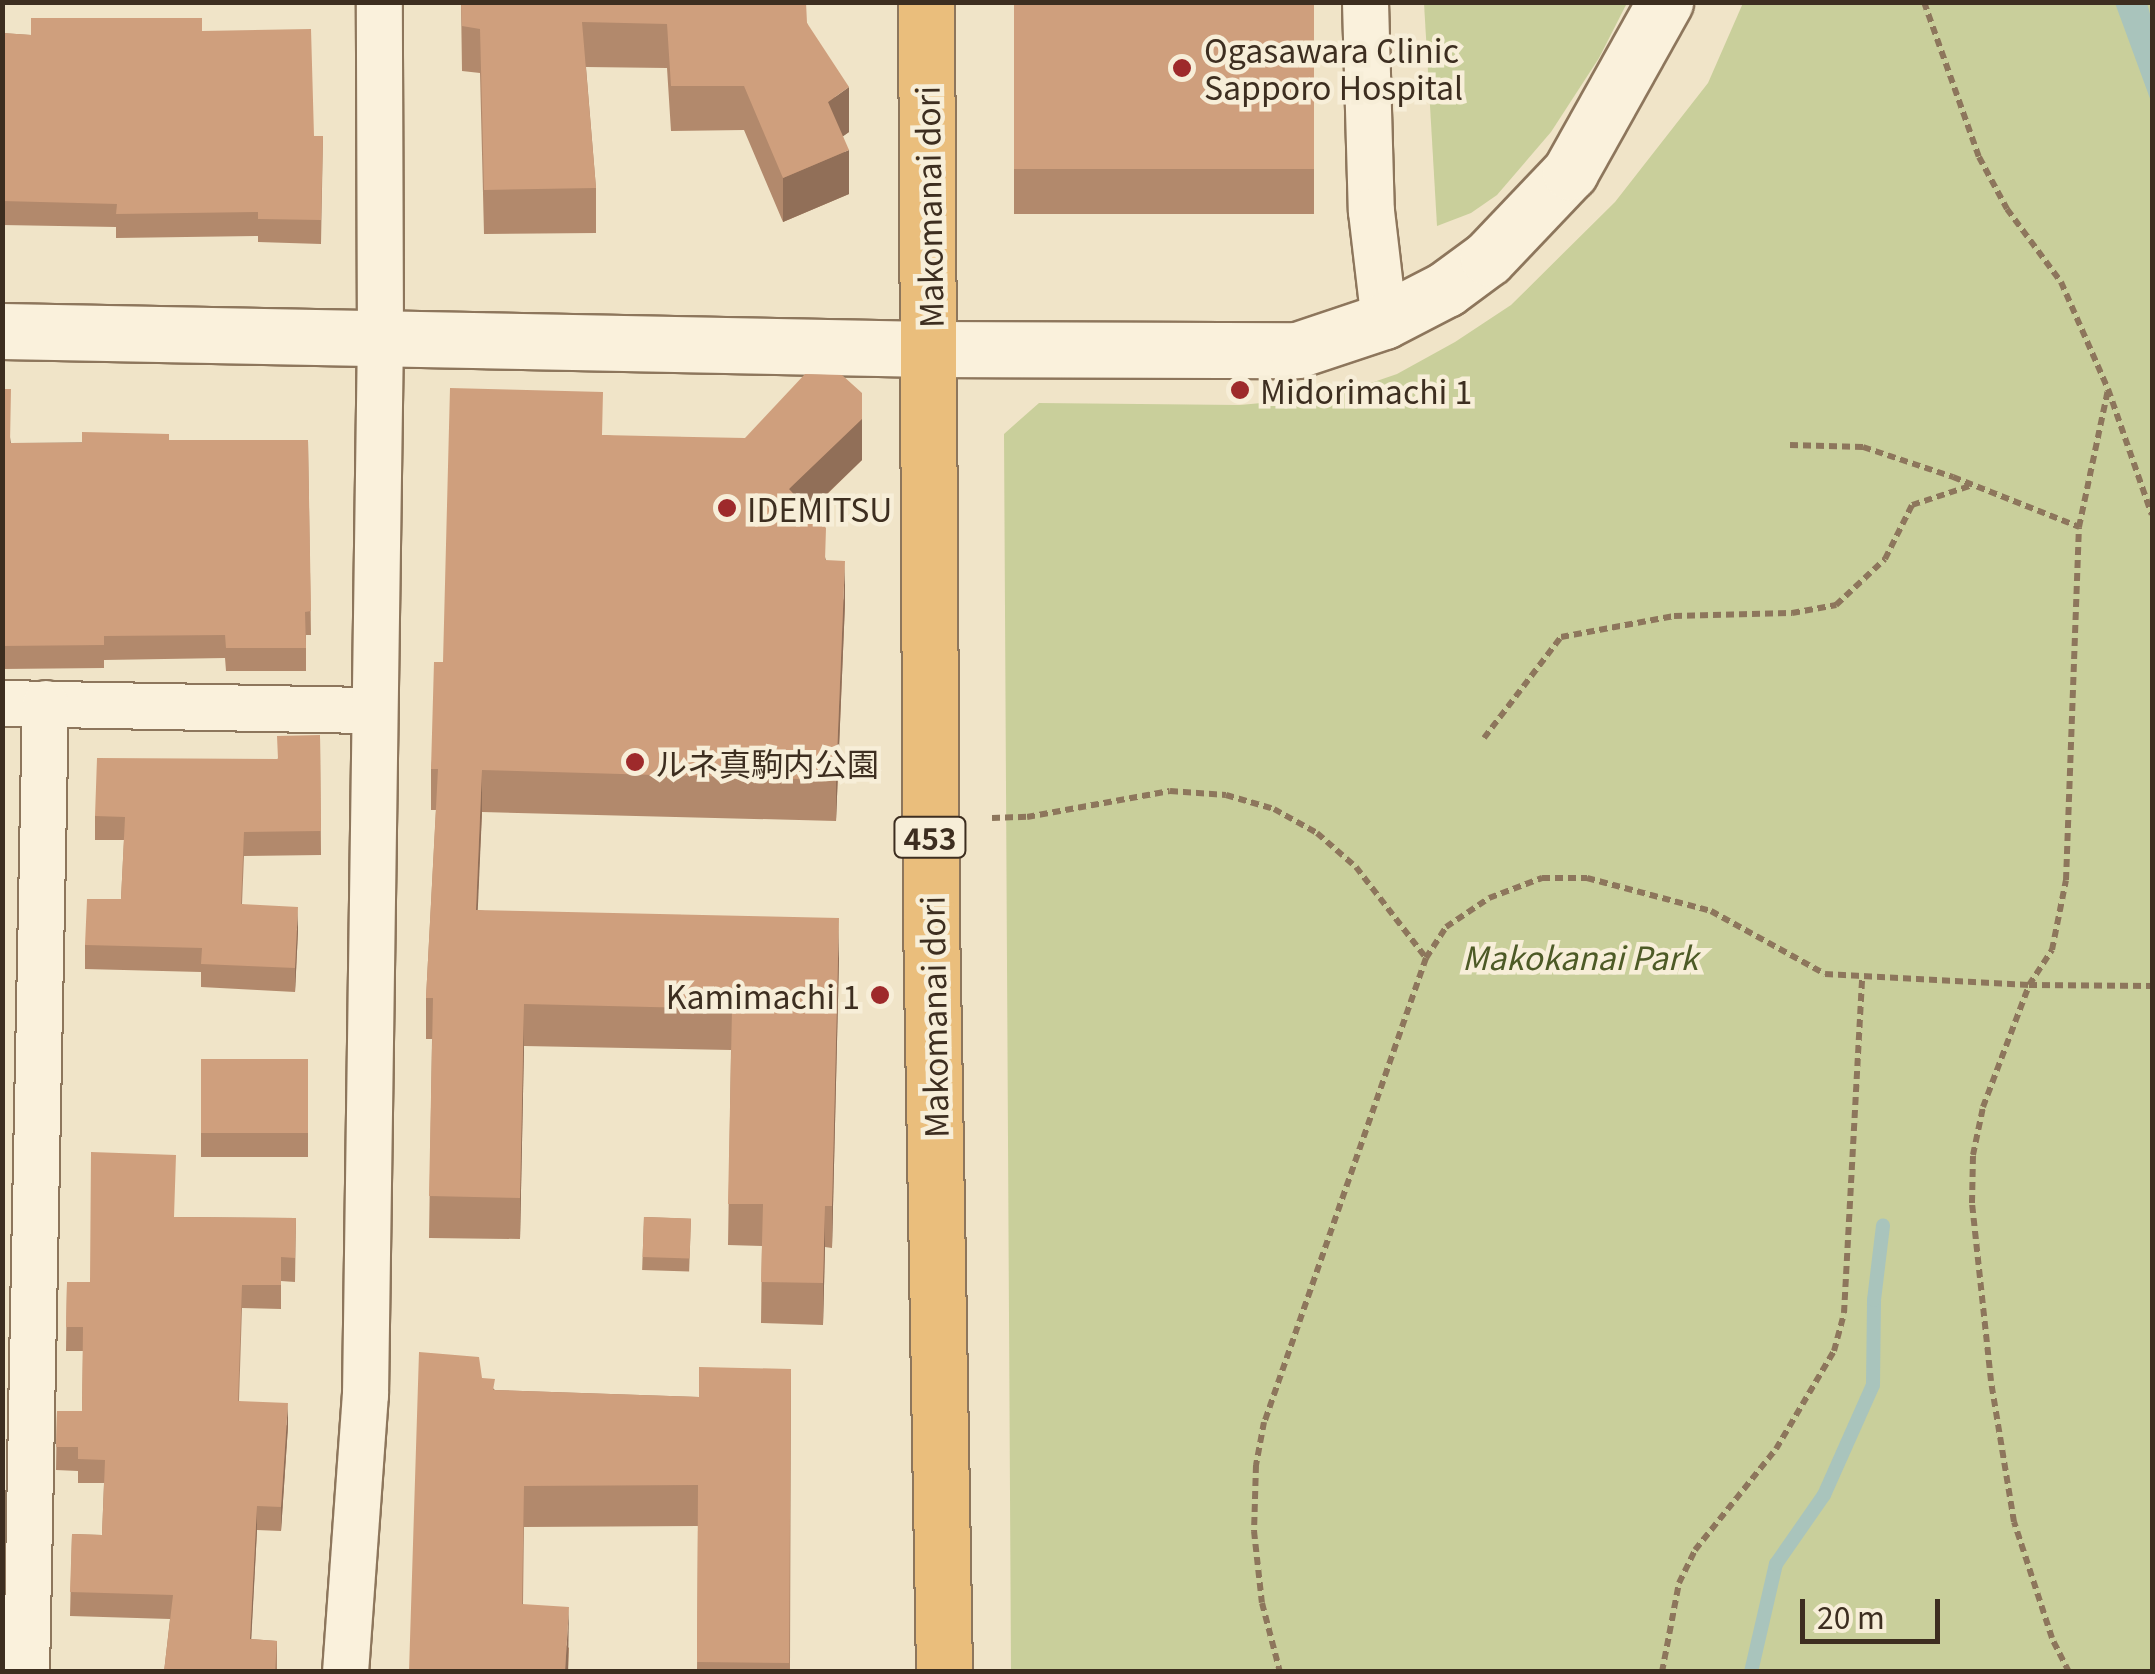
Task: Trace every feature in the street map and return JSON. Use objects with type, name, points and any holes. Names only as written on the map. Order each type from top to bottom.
[{"type":"highway","name":"Makomanai dori","points":[[926,2],[931,920],[944,1672]]},
{"type":"street","points":[[345,1672],[365,1394],[380,339],[380,2]]},
{"type":"street","points":[[1365,2],[1371,211],[1384,320]]},
{"type":"street","points":[[2,332],[929,349],[1254,353],[1297,350],[1384,320],[1446,289],[1488,258],[1570,172],[1665,2]]},
{"type":"street","points":[[26,1672],[24,703],[374,710]]},
{"type":"path","points":[[1924,2],[1979,157],[2007,208],[2061,282],[2108,389],[2152,515]]},
{"type":"path","points":[[2068,1672],[2052,1638],[2014,1522],[1991,1381],[1972,1203],[1974,1155],[1983,1107],[2029,985],[2052,950],[2066,880],[2078,527],[2108,389]]},
{"type":"path","points":[[1790,445],[1863,448],[1972,484],[2078,527]]},
{"type":"path","points":[[1484,738],[1561,637],[1674,616],[1792,613],[1836,606],[1885,558],[1912,505],[1972,484]]},
{"type":"path","points":[[992,818],[1027,817],[1170,791],[1226,795],[1274,809],[1317,834],[1356,867],[1426,958]]},
{"type":"path","points":[[1280,1672],[1262,1603],[1254,1530],[1256,1466],[1264,1422],[1426,958],[1446,927],[1489,898],[1542,878],[1588,878],[1711,911],[1826,974],[1862,979],[2152,986]]},
{"type":"path","points":[[1662,1672],[1679,1583],[1696,1550],[1776,1449],[1834,1351],[1844,1313],[1862,979]]},
{"type":"green space","points":[[1424,3],[1627,3],[1599,58],[1551,132],[1497,195],[1471,213],[1437,226]]},
{"type":"green space","name":"Makokanai Park","points":[[1743,3],[2152,3],[2152,1671],[1011,1671],[1004,434],[1039,403],[1240,405],[1333,396],[1397,374],[1455,342],[1511,305],[1615,202],[1708,83]]},
{"type":"water","points":[[2115,3],[2147,3],[2152,21],[2152,104]]},
{"type":"building","points":[[461,2],[806,2],[807,23],[849,87],[828,102],[849,150],[783,178],[744,86],[671,86],[667,24],[582,22],[596,188],[484,190],[480,29],[462,26]]},
{"type":"building","points":[[1014,2],[1314,2],[1314,169],[1014,169]]},
{"type":"building","points":[[31,18],[202,18],[202,31],[311,29],[314,136],[323,136],[321,220],[258,219],[258,212],[116,214],[117,204],[2,201],[2,33],[31,35]]},
{"type":"building","points":[[805,374],[842,375],[862,393],[862,419],[789,489],[826,528],[825,560],[845,561],[836,780],[482,770],[476,910],[839,918],[832,1206],[825,1206],[823,1283],[761,1282],[763,1204],[728,1204],[732,1009],[524,1004],[520,1198],[429,1196],[433,998],[426,998],[438,769],[431,769],[434,662],[443,662],[450,388],[603,392],[602,435],[745,438]]},
{"type":"building","points":[[2,389],[11,389],[10,443],[82,443],[82,432],[169,434],[169,440],[308,440],[311,611],[305,612],[306,648],[226,648],[225,635],[104,636],[104,645],[2,646]]},
{"type":"building","points":[[320,735],[321,831],[244,832],[241,904],[298,907],[295,968],[201,964],[202,948],[85,945],[87,899],[121,899],[125,817],[95,816],[97,758],[278,759],[277,736]]},
{"type":"building","points":[[201,1059],[308,1059],[308,1133],[201,1133]]},
{"type":"building","points":[[91,1152],[176,1155],[174,1217],[296,1218],[295,1258],[281,1257],[281,1285],[242,1285],[238,1401],[288,1403],[281,1507],[257,1506],[250,1639],[277,1641],[275,1672],[164,1672],[173,1595],[70,1592],[72,1534],[102,1535],[105,1460],[78,1459],[78,1447],[56,1447],[57,1411],[82,1411],[83,1327],[66,1327],[67,1282],[90,1282]]},
{"type":"building","points":[[644,1217],[691,1219],[690,1259],[643,1257]]},
{"type":"building","points":[[419,1352],[479,1357],[482,1378],[495,1379],[493,1390],[699,1397],[699,1367],[791,1369],[789,1663],[697,1662],[698,1485],[524,1486],[522,1604],[569,1607],[565,1672],[409,1672]]},
{"type":"waterway","points":[[1751,1672],[1776,1564],[1824,1495],[1873,1385],[1874,1300],[1883,1226]]},
{"type":"place","name":"Ogasawara Clinic Sapporo Hospital","points":[[1182,68]]},
{"type":"place","name":"Midorimachi 1","points":[[1240,390]]},
{"type":"place","name":"IDEMITSU","points":[[727,508]]},
{"type":"place","name":"ルネ真駒内公園","points":[[635,762]]},
{"type":"place","name":"Kamimachi 1","points":[[880,995]]}]
